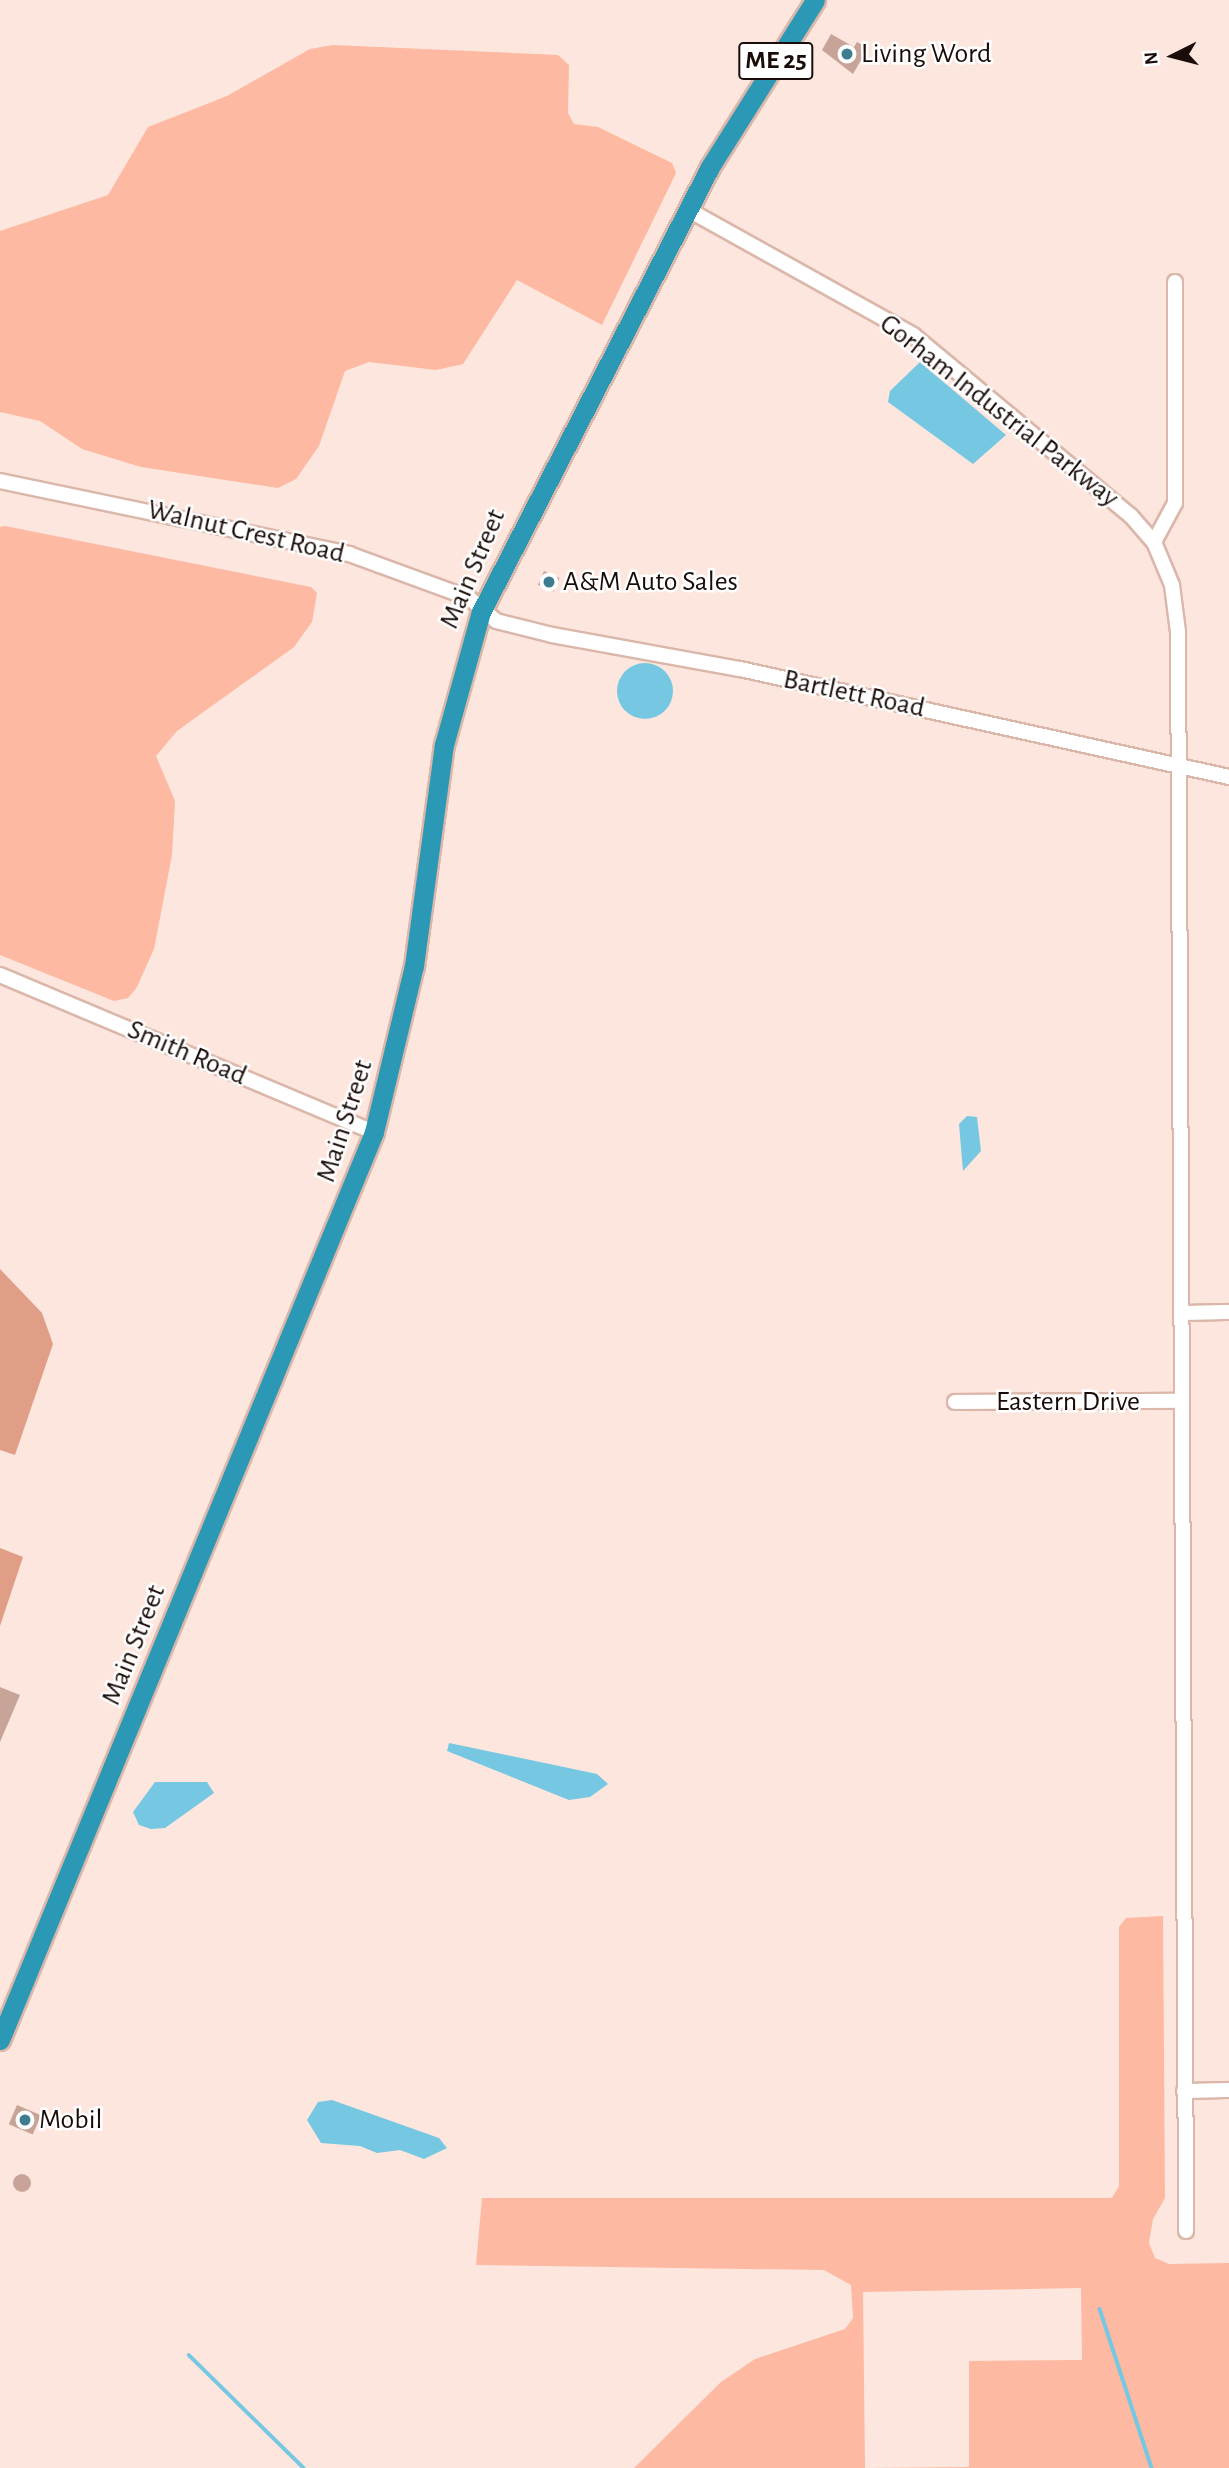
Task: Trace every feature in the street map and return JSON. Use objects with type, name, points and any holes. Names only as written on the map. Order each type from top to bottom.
[{"type":"highway","name":"Main Street","points":[[0,2040],[373,1132],[414,966],[443,745],[481,612],[687,209],[737,122],[816,0]]},
{"type":"street","name":"Gorham Industrial Parkway","points":[[687,209],[913,335],[1131,516],[1154,542]]},
{"type":"street","points":[[1175,282],[1175,503],[1154,542],[1177,609],[1186,2231]]},
{"type":"street","name":"Walnut Crest Road","points":[[0,481],[349,554],[469,598],[481,612]]},
{"type":"street","name":"Bartlett Road","points":[[481,612],[552,635],[740,669],[1229,777]]},
{"type":"street","name":"Smith Road","points":[[0,975],[373,1132]]},
{"type":"street","points":[[1181,1313],[1229,1312]]},
{"type":"street","name":"Eastern Drive","points":[[955,1402],[1181,1401]]},
{"type":"street","points":[[1184,2091],[1229,2090]]},
{"type":"shaded area","points":[[333,45],[558,55],[569,65],[568,113],[574,124],[598,127],[672,163],[676,173],[602,325],[517,280],[463,364],[436,370],[369,362],[345,371],[319,446],[296,479],[278,488],[141,467],[82,449],[40,421],[0,412],[0,231],[108,195],[148,127],[227,96],[310,49]]},
{"type":"shaded area","points":[[0,527],[311,587],[317,593],[312,622],[294,647],[177,731],[156,756],[175,801],[172,855],[154,949],[137,987],[128,998],[114,1001],[0,955]]},
{"type":"shaded area","points":[[0,1269],[42,1313],[53,1344],[15,1455],[0,1450]]},
{"type":"shaded area","points":[[0,1548],[23,1557],[0,1626]]},
{"type":"shaded area","points":[[1163,1916],[1165,2198],[1153,2219],[1149,2243],[1155,2258],[1169,2264],[1229,2263],[1229,2468],[865,2468],[634,2468],[721,2382],[755,2359],[845,2329],[853,2318],[851,2285],[824,2270],[476,2265],[482,2198],[1112,2198],[1119,2186],[1119,1927],[1126,1918]],"holes":[[[1081,2288],[1082,2360],[969,2361],[969,2467],[865,2468],[863,2292]]]},
{"type":"water","points":[[920,362],[1006,435],[973,464],[888,402],[890,391]]},
{"type":"water","points":[[645,663],[656,665],[665,671],[671,680],[671,702],[665,711],[656,717],[645,719],[634,717],[625,711],[619,702],[617,691],[619,680],[625,671],[634,665]]},
{"type":"water","points":[[967,1116],[977,1117],[981,1151],[963,1171],[959,1124]]},
{"type":"water","points":[[449,1743],[597,1774],[608,1784],[590,1797],[569,1800],[447,1751]]},
{"type":"water","points":[[155,1782],[207,1782],[214,1793],[165,1828],[151,1829],[139,1825],[133,1812]]},
{"type":"water","points":[[332,2100],[439,2138],[447,2148],[424,2159],[400,2150],[377,2153],[360,2146],[321,2143],[307,2120],[318,2102]]},
{"type":"building","name":"Living Word","points":[[831,34],[854,47],[857,42],[868,48],[853,74],[822,50]]},
{"type":"building","name":"A&M Auto Sales","points":[[544,571],[560,578],[553,592],[538,585]]},
{"type":"building","points":[[0,1687],[20,1695],[0,1742]]},
{"type":"building","name":"Mobil","points":[[17,2105],[41,2115],[33,2134],[9,2124]]},
{"type":"building","name":"Mobil","points":[[22,2174],[28,2177],[31,2183],[28,2189],[22,2192],[16,2189],[13,2183],[16,2177]]},
{"type":"waterway","points":[[1100,2309],[1152,2468]]},
{"type":"waterway","points":[[189,2355],[304,2468]]},
{"type":"place","name":"Living Word","points":[[847,54]]},
{"type":"place","name":"A&M Auto Sales","points":[[549,582]]},
{"type":"place","name":"Mobil","points":[[25,2120]]}]
